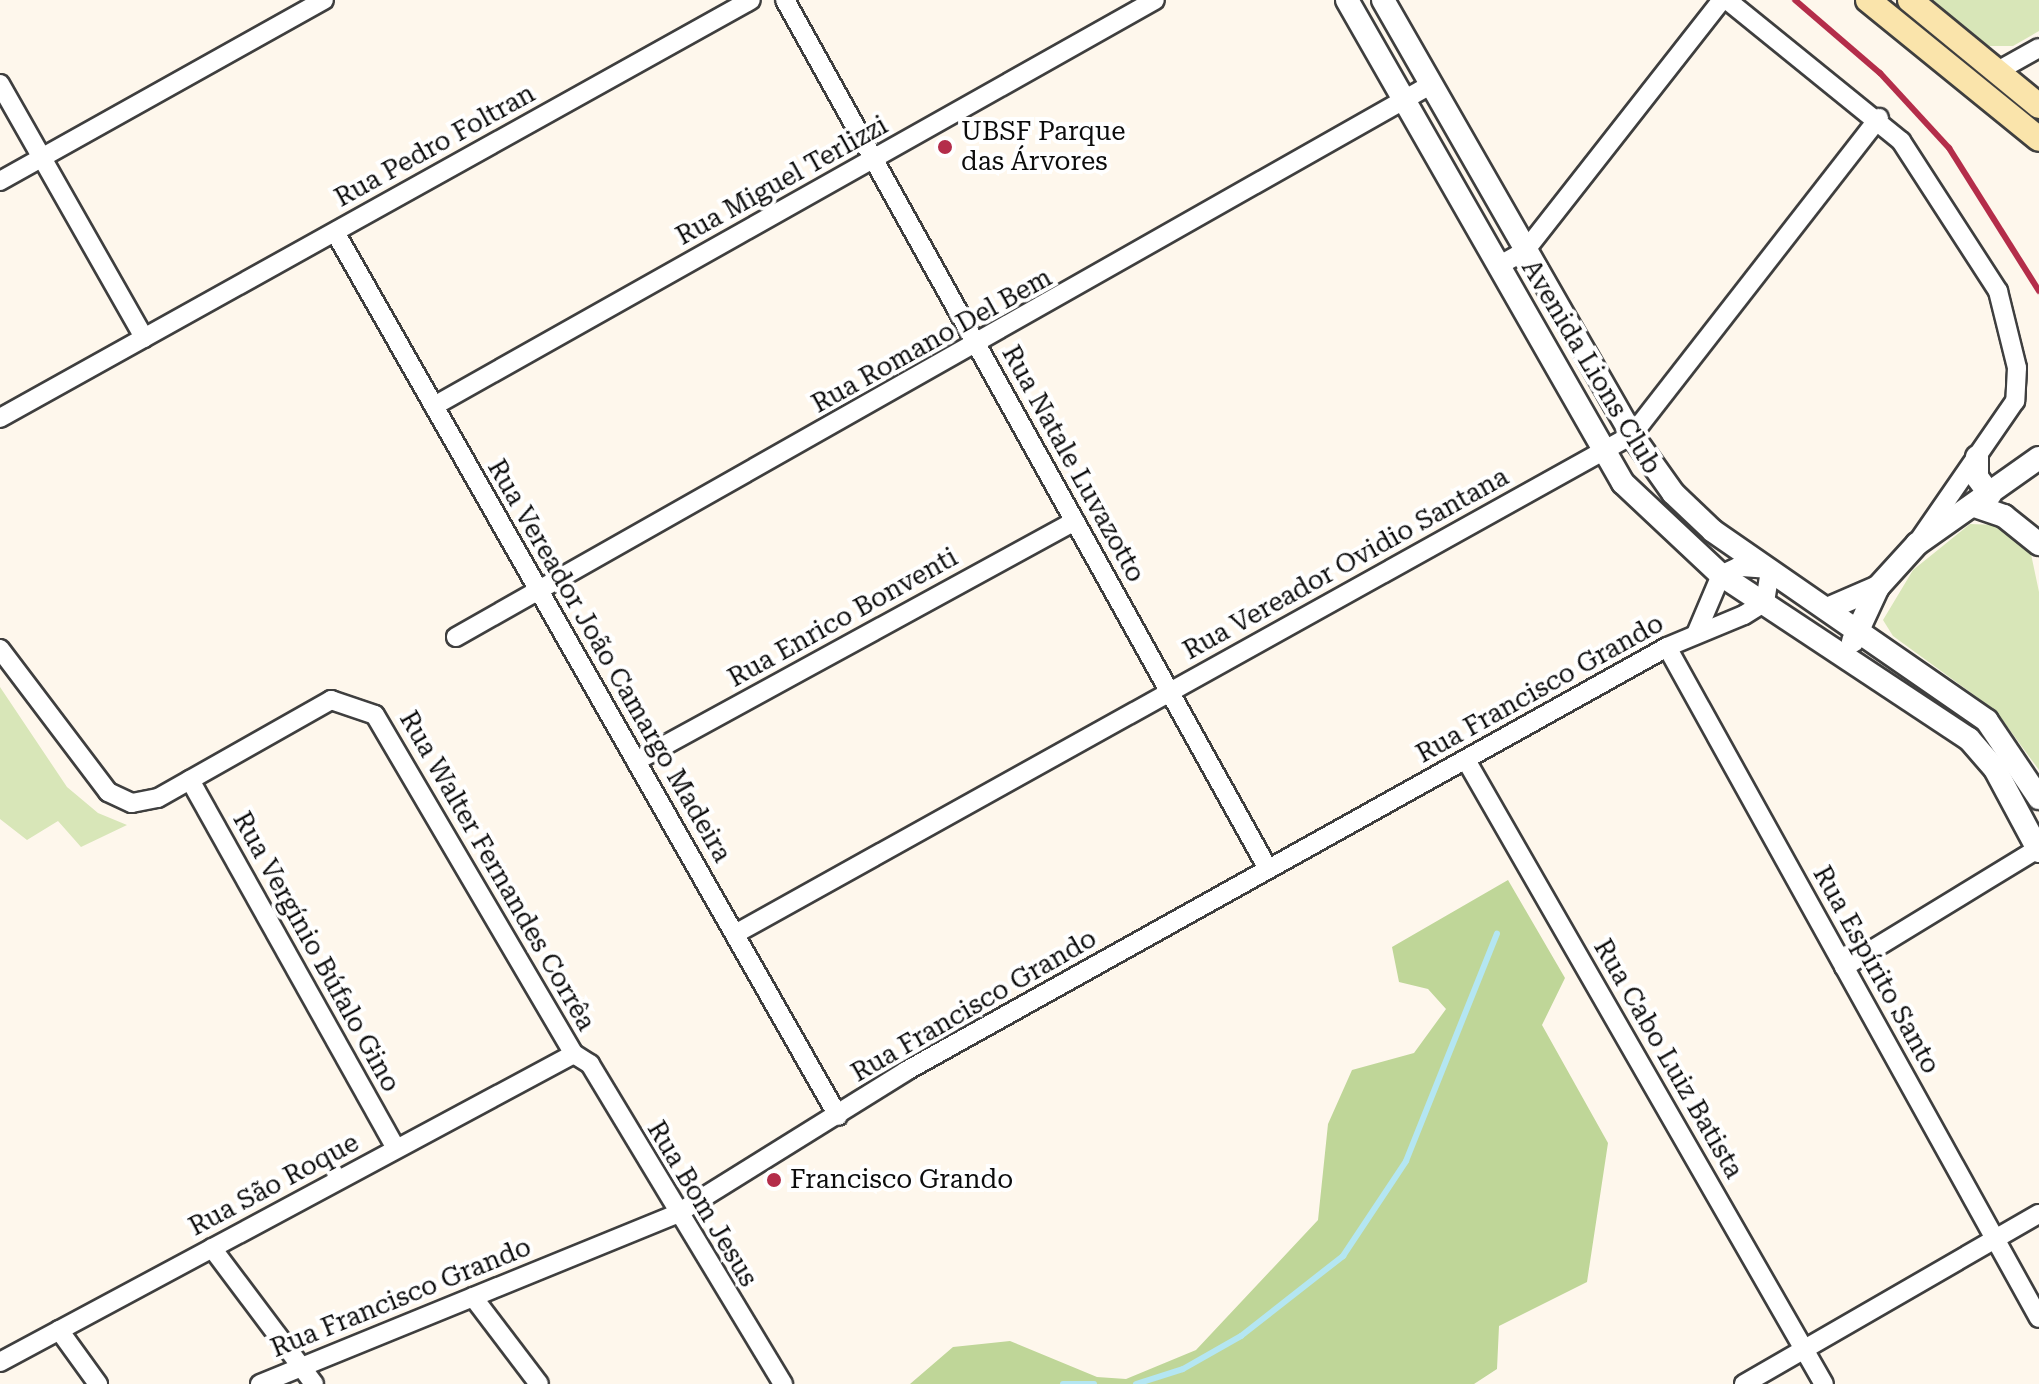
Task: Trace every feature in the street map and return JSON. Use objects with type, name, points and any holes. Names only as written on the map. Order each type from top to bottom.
[{"type":"main road","points":[[1868,0],[2039,139]]},
{"type":"main road","points":[[1910,0],[2039,106]]},
{"type":"street","points":[[0,181],[324,0]]},
{"type":"street","name":"Rua Pedro Foltran","points":[[144,338],[751,0]]},
{"type":"street","name":"Rua Natale Luvazotto","points":[[785,0],[1268,869]]},
{"type":"street","name":"Rua Miguel Terlizzi","points":[[434,406],[1155,0]]},
{"type":"street","name":"Avenida Lions Club","points":[[1347,0],[1604,451],[1650,513],[1721,575],[1852,658],[1984,754],[2039,850]]},
{"type":"street","name":"Avenida Lions Club","points":[[1383,0],[1632,435],[1695,517],[1987,721],[2039,798]]},
{"type":"street","points":[[1498,266],[1525,251],[1724,0],[1879,118],[1923,168],[1983,262],[1998,291],[2019,388],[1977,457],[1917,544],[1878,587],[1858,628],[1852,658]]},
{"type":"street","points":[[1996,72],[2039,48]]},
{"type":"street","points":[[0,84],[144,338],[0,418]]},
{"type":"street","name":"Rua Romano Del Bem","points":[[456,637],[978,346],[1432,84]]},
{"type":"street","name":"Rua Vereador Ovidio Santana","points":[[735,934],[1632,435],[1879,118]]},
{"type":"street","name":"Rua Vereador João Camargo Madeira","points":[[335,232],[838,1116]]},
{"type":"street","points":[[1977,457],[1982,501],[2039,544]]},
{"type":"street","points":[[1917,544],[2039,458]]},
{"type":"street","name":"Rua Enrico Bonventi","points":[[636,761],[1075,521]]},
{"type":"street","points":[[1721,575],[1738,567],[1770,569],[1765,602]]},
{"type":"street","name":"Rua Francisco Grando","points":[[1696,634],[1721,575]]},
{"type":"street","points":[[1827,609],[1878,587]]},
{"type":"street","name":"Rua Francisco Grando","points":[[260,1384],[675,1215],[838,1116],[1268,869],[1667,647],[1765,602]]},
{"type":"street","name":"Rua Espírito Santo","points":[[1667,647],[2039,1318]]},
{"type":"street","name":"Rua Walter Fernandes Corrêa","points":[[0,649],[108,792],[142,804],[331,700],[362,705],[389,733],[574,1054]]},
{"type":"street","name":"Rua Cabo Luiz Batista","points":[[1466,760],[1824,1384]]},
{"type":"street","name":"Rua Vergínio Búfalo Gino","points":[[190,780],[396,1148]]},
{"type":"street","points":[[1844,967],[2039,850]]},
{"type":"street","name":"Rua São Roque","points":[[0,1362],[574,1054]]},
{"type":"street","name":"Rua Bom Jesus","points":[[574,1054],[590,1064],[675,1215],[783,1384]]},
{"type":"street","points":[[1744,1384],[2039,1214]]},
{"type":"street","points":[[212,1248],[314,1384]]},
{"type":"street","points":[[473,1297],[539,1384]]},
{"type":"street","points":[[59,1330],[98,1384]]},
{"type":"green space","points":[[1928,0],[2039,0],[2039,31],[2013,46],[1986,46]]},
{"type":"green space","points":[[1970,524],[1997,525],[2031,554],[2039,592],[2039,770],[1996,711],[1893,636],[1883,620],[1913,570]]},
{"type":"green space","points":[[0,687],[67,787],[98,813],[127,825],[81,847],[58,821],[27,840],[0,819]]},
{"type":"green space","points":[[1508,880],[1565,978],[1542,1025],[1608,1143],[1587,1282],[1499,1326],[1497,1369],[1474,1384],[910,1384],[953,1347],[1010,1341],[1097,1377],[1126,1379],[1196,1350],[1318,1220],[1328,1124],[1352,1070],[1414,1053],[1446,1009],[1428,989],[1399,982],[1392,947]]},
{"type":"waterway","points":[[1136,1384],[1183,1369],[1241,1336],[1343,1256],[1406,1161],[1497,934]]},
{"type":"waterway","points":[[1063,1384],[1094,1384]]},
{"type":"railway","points":[[1795,0],[1880,73],[1949,148],[2039,291]]},
{"type":"place","name":"UBSF Parque das Árvores","points":[[945,147]]},
{"type":"place","name":"Francisco Grando","points":[[774,1180]]}]
